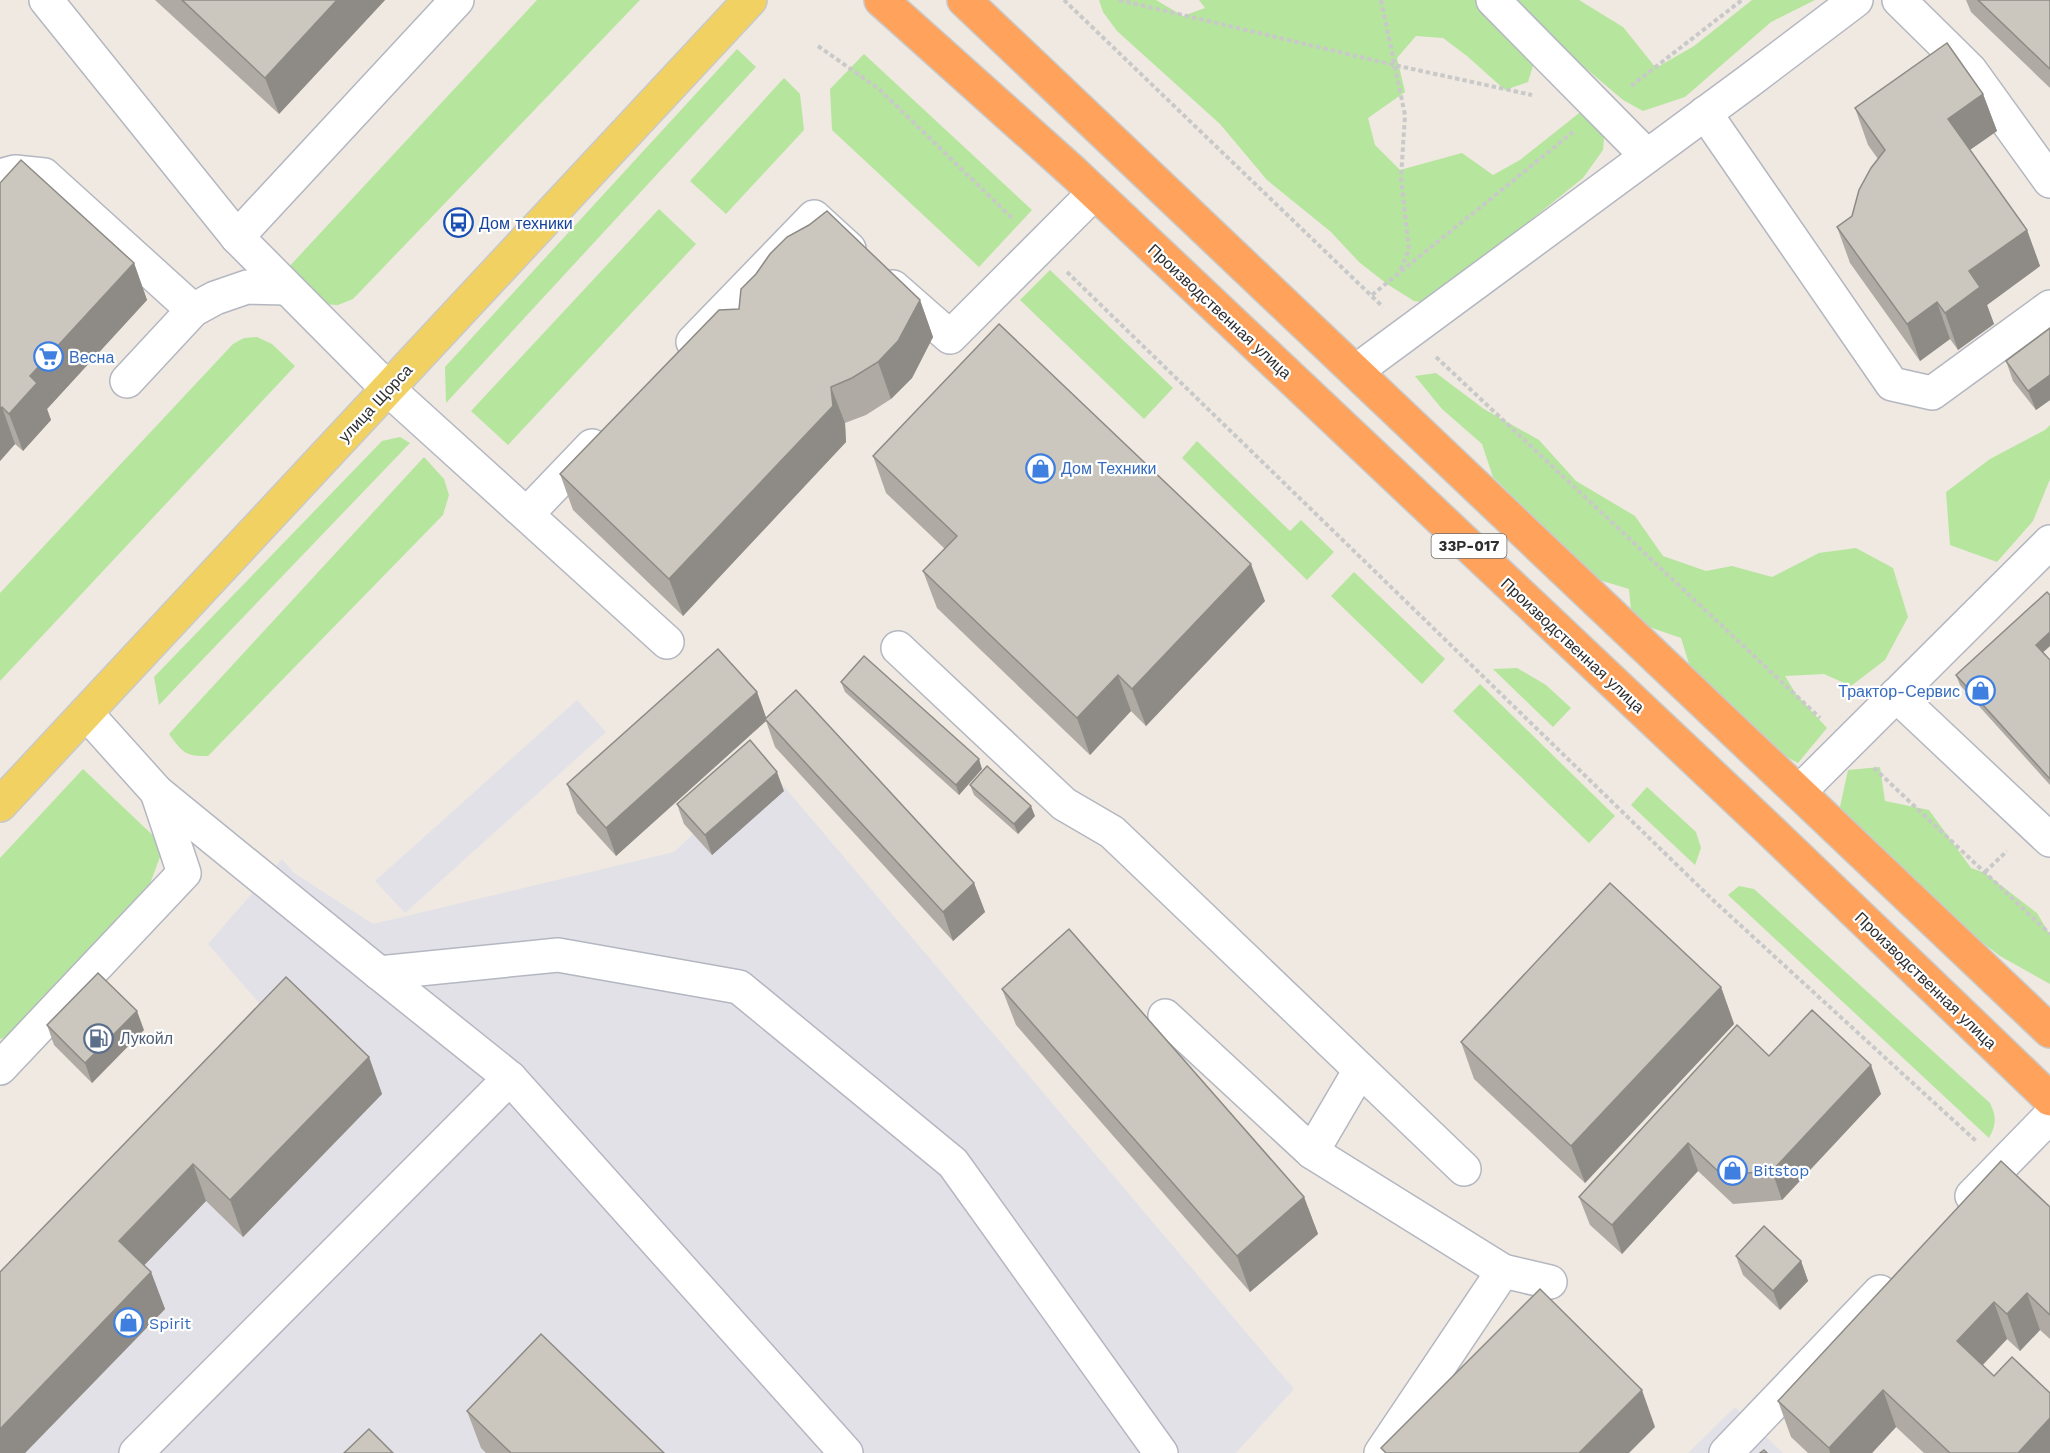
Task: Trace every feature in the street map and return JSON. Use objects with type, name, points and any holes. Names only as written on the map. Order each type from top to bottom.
[{"type":"highway","name":"Производственная улица","points":[[881,0],[1094,193],[1784,844],[2050,1099]]},
{"type":"highway","name":"33Р-017","points":[[964,0],[2050,1031]]},
{"type":"main road","name":"улица Щорса","points":[[0,805],[750,0]]},
{"type":"street","points":[[46,0],[237,237],[388,389],[667,642]]},
{"type":"street","points":[[237,237],[457,0]]},
{"type":"street","points":[[1493,0],[1647,156]]},
{"type":"street","points":[[1356,371],[1856,0]]},
{"type":"street","points":[[1899,0],[1970,70],[2050,181]]},
{"type":"street","points":[[1922,72],[1950,51]]},
{"type":"street","points":[[1705,113],[1892,384],[1932,393],[2050,307]]},
{"type":"street","points":[[0,176],[15,172],[44,175],[193,310]]},
{"type":"street","points":[[674,361],[814,217],[950,337],[1094,193]]},
{"type":"street","points":[[127,381],[193,310],[215,297],[247,287],[287,288]]},
{"type":"street","points":[[527,514],[609,429]]},
{"type":"street","points":[[1799,792],[1896,695],[2044,560]]},
{"type":"street","points":[[898,648],[1064,804],[1112,832],[1464,1169]]},
{"type":"street","points":[[1896,695],[2050,840]]},
{"type":"street","points":[[86,713],[157,792],[510,1078],[846,1453]]},
{"type":"street","points":[[0,1068],[184,873],[157,792]]},
{"type":"street","points":[[379,973],[558,955],[739,987],[953,1163],[1161,1453]]},
{"type":"street","points":[[1165,1016],[1312,1152],[1503,1271],[1550,1282]]},
{"type":"street","points":[[1312,1152],[1360,1070]]},
{"type":"street","points":[[136,1453],[510,1078]]},
{"type":"street","points":[[1953,1215],[2050,1116]]},
{"type":"street","points":[[1381,1453],[1503,1271]]},
{"type":"street","points":[[1726,1453],[1896,1275]]},
{"type":"path","points":[[1064,0],[1409,332],[2050,934]]},
{"type":"path","points":[[1119,0],[1394,66],[1543,97]]},
{"type":"path","points":[[1381,0],[1405,115],[1401,178],[1409,250],[1400,271]]},
{"type":"path","points":[[1371,295],[1600,110],[1742,0]]},
{"type":"path","points":[[818,46],[879,88],[1714,901],[2001,1164]]},
{"type":"path","points":[[1985,873],[2011,848]]},
{"type":"shaded area","points":[[577,700],[606,732],[405,913],[375,881]]},
{"type":"shaded area","points":[[766,765],[1294,1389],[1236,1453],[0,1453],[272,1018],[208,944],[282,859],[294,873],[373,924],[674,852]]},
{"type":"shaded area","points":[[1735,1407],[1783,1453],[1688,1453]]},
{"type":"green space","points":[[537,0],[640,0],[353,299],[338,305],[319,304],[286,270]]},
{"type":"green space","points":[[1099,0],[1156,0],[1183,16],[1205,8],[1199,0],[1484,0],[1536,56],[1528,82],[1505,90],[1443,38],[1416,36],[1397,58],[1405,92],[1368,118],[1375,145],[1400,170],[1462,153],[1493,175],[1520,160],[1583,110],[1605,123],[1603,150],[1583,178],[1428,303],[1414,301],[1359,262],[1331,232],[1267,180],[1220,124],[1117,31],[1103,12]]},
{"type":"green space","points":[[1508,0],[1579,0],[1623,27],[1656,68],[1694,46],[1752,0],[1815,0],[1771,22],[1685,97],[1643,111],[1623,100],[1570,55],[1543,26]]},
{"type":"green space","points":[[737,49],[756,67],[446,403],[445,367]]},
{"type":"green space","points":[[864,54],[1032,210],[979,267],[832,130],[830,89]]},
{"type":"green space","points":[[784,78],[800,94],[804,130],[726,214],[690,181]]},
{"type":"green space","points":[[659,209],[696,244],[508,445],[471,411]]},
{"type":"green space","points":[[1050,270],[1173,388],[1144,419],[1020,300]]},
{"type":"green space","points":[[257,337],[272,344],[295,366],[0,681],[0,593],[233,344],[244,338]]},
{"type":"green space","points":[[1436,373],[1484,409],[1539,440],[1576,481],[1635,516],[1663,556],[1706,571],[1732,566],[1772,577],[1819,553],[1856,548],[1893,568],[1908,617],[1885,660],[1851,686],[1824,674],[1785,676],[1796,694],[1827,728],[1798,763],[1762,744],[1694,680],[1681,638],[1632,621],[1629,589],[1586,576],[1560,543],[1493,477],[1482,444],[1442,409],[1415,376]]},
{"type":"green space","points":[[2050,425],[2050,479],[2033,521],[1997,562],[1950,545],[1946,492],[1990,459],[2045,430]]},
{"type":"green space","points":[[400,437],[410,443],[159,705],[154,677],[382,441]]},
{"type":"green space","points":[[1197,441],[1290,531],[1301,520],[1334,552],[1307,580],[1182,458]]},
{"type":"green space","points":[[424,457],[444,479],[449,495],[443,515],[208,756],[194,756],[181,749],[169,734]]},
{"type":"green space","points":[[1354,572],[1445,659],[1422,684],[1331,596]]},
{"type":"green space","points":[[1517,668],[1546,685],[1571,708],[1553,727],[1493,669]]},
{"type":"green space","points":[[1480,684],[1615,816],[1589,843],[1453,711]]},
{"type":"green space","points":[[1880,767],[1885,801],[1929,810],[1971,868],[1985,873],[2037,913],[2050,935],[2050,984],[2000,956],[1958,924],[1867,847],[1840,807],[1848,770]]},
{"type":"green space","points":[[83,769],[164,846],[141,908],[18,1034],[0,1039],[0,858]]},
{"type":"green space","points":[[1647,787],[1696,832],[1701,848],[1695,865],[1631,805]]},
{"type":"green space","points":[[1739,886],[1754,889],[1990,1103],[1995,1121],[1989,1138],[1728,895]]},
{"type":"building","points":[[182,0],[337,0],[265,78]]},
{"type":"building","points":[[1978,0],[2050,0],[2050,69]]},
{"type":"building","points":[[1947,43],[1983,94],[1948,119],[2027,230],[1969,271],[1980,287],[1945,313],[1937,302],[1907,324],[1837,227],[1852,216],[1859,190],[1871,168],[1885,150],[1855,108]]},
{"type":"building","name":"Весна","points":[[21,160],[134,263],[30,376],[37,383],[9,414],[2,407],[0,409],[0,183]]},
{"type":"building","points":[[827,211],[920,300],[898,341],[878,362],[852,378],[831,387],[833,406],[669,579],[560,474],[719,310],[739,309],[741,289],[787,237],[809,225]]},
{"type":"building","points":[[999,324],[1251,564],[1132,689],[1118,675],[1077,718],[923,571],[957,536],[873,456]]},
{"type":"building","points":[[2050,328],[2050,375],[2028,391],[2006,361]]},
{"type":"building","points":[[2047,592],[2050,595],[2050,632],[2036,645],[2050,660],[2050,779],[1956,675]]},
{"type":"building","points":[[718,649],[757,692],[606,828],[567,784]]},
{"type":"building","points":[[864,656],[979,759],[956,785],[841,682]]},
{"type":"building","points":[[796,690],[974,883],[943,912],[765,719]]},
{"type":"building","points":[[750,740],[777,772],[705,835],[677,804]]},
{"type":"building","points":[[987,766],[1031,806],[1014,824],[970,785]]},
{"type":"building","points":[[1610,883],[1721,987],[1571,1146],[1461,1042]]},
{"type":"building","points":[[1069,929],[1304,1197],[1237,1256],[1002,989]]},
{"type":"building","points":[[98,973],[137,1011],[85,1063],[47,1025]]},
{"type":"building","points":[[286,977],[369,1057],[230,1200],[193,1164],[119,1241],[151,1272],[0,1429],[0,1272]]},
{"type":"building","points":[[1812,1010],[1871,1065],[1772,1171],[1722,1175],[1688,1143],[1612,1225],[1579,1197],[1737,1025],[1769,1056]]},
{"type":"building","points":[[2001,1161],[2050,1207],[2050,1315],[2027,1293],[2007,1314],[1994,1302],[1957,1341],[1994,1376],[2012,1357],[2050,1393],[2050,1418],[2018,1453],[1950,1453],[1883,1390],[1829,1448],[1778,1401]]},
{"type":"building","points":[[1764,1226],[1801,1261],[1773,1291],[1736,1256]]},
{"type":"building","points":[[1540,1289],[1642,1390],[1579,1453],[1386,1453],[1381,1448]]},
{"type":"building","points":[[541,1334],[664,1453],[511,1453],[467,1411]]},
{"type":"building","points":[[369,1429],[393,1453],[344,1453]]},
{"type":"place","name":"Дом техники","points":[[458,223]]},
{"type":"place","name":"Весна","points":[[48,357]]},
{"type":"place","name":"Дом Техники","points":[[1040,468]]},
{"type":"place","name":"Трактор-Сервис","points":[[1981,691]]},
{"type":"place","name":"Лукойл","points":[[99,1038]]},
{"type":"place","name":"Bitstop","points":[[1732,1170]]},
{"type":"place","name":"Spirit","points":[[128,1323]]}]
